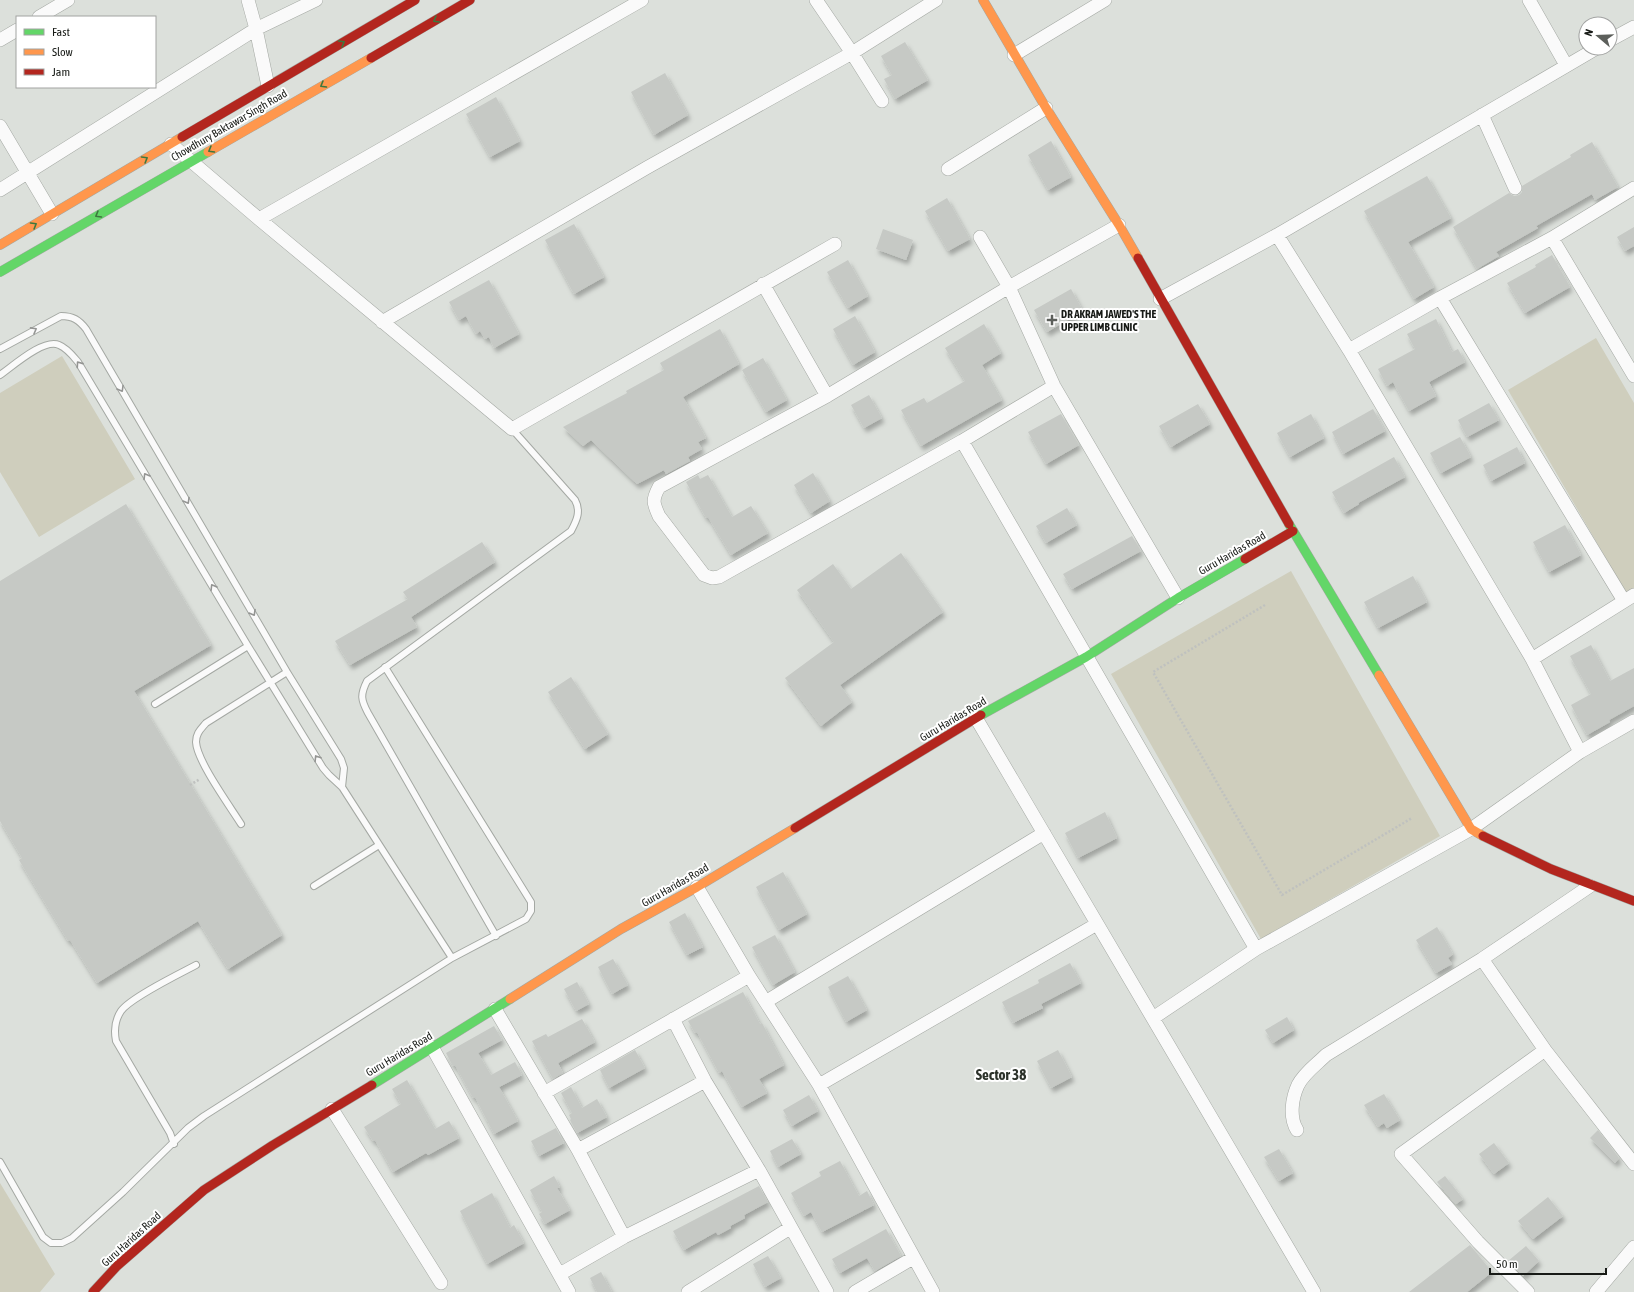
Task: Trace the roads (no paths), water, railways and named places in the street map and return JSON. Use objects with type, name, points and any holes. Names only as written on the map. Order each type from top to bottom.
[{"type":"street","points":[[41,16],[68,0]]},
{"type":"street","points":[[248,0],[256,29],[268,86]]},
{"type":"street","points":[[0,190],[256,29],[316,0]]},
{"type":"street","name":"Chowdhury Baktawar Singh Road","points":[[0,245],[415,0]]},
{"type":"street","name":"Chowdhury Baktawar Singh Road","points":[[0,272],[470,0]]},
{"type":"street","points":[[259,219],[642,0]]},
{"type":"street","points":[[816,0],[882,101]]},
{"type":"street","points":[[382,322],[648,167],[852,53],[936,0]]},
{"type":"street","points":[[983,0],[1046,108],[1119,224],[1160,299],[1293,531],[1471,829],[1514,853],[1590,886],[1634,900]]},
{"type":"street","points":[[1014,55],[1105,0]]},
{"type":"street","points":[[1529,0],[1566,65]]},
{"type":"street","points":[[1618,36],[1634,27]]},
{"type":"street","points":[[0,40],[16,31]]},
{"type":"street","points":[[1160,299],[1277,235],[1582,56]]},
{"type":"street","points":[[948,169],[1046,108]]},
{"type":"street","points":[[1482,115],[1515,188]]},
{"type":"street","points":[[0,126],[52,214]]},
{"type":"street","points":[[171,144],[382,322],[512,429],[835,244]]},
{"type":"street","points":[[1349,350],[1440,298],[1552,238],[1634,188]]},
{"type":"street","points":[[1054,386],[962,441],[719,577],[712,578],[704,574],[659,516],[654,506],[654,497],[659,487],[827,396],[1009,287],[1119,224]]},
{"type":"street","points":[[1277,235],[1349,350],[1532,659],[1580,752]]},
{"type":"street","points":[[980,237],[1009,287],[1054,386],[1178,598]]},
{"type":"street","points":[[1552,238],[1634,376]]},
{"type":"street","points":[[763,284],[827,396]]},
{"type":"street","points":[[1440,298],[1629,598],[1532,659]]},
{"type":"street","points":[[962,441],[1256,949]]},
{"type":"street","name":"Guru Haridas Road","points":[[93,1292],[117,1266],[204,1190],[621,929],[697,887],[976,718],[1086,657],[1178,598],[1293,531]]},
{"type":"street","points":[[976,718],[1314,1292]]},
{"type":"street","points":[[1153,1018],[1256,949],[1471,829],[1580,752],[1634,721]]},
{"type":"street","points":[[767,1002],[1044,833]]},
{"type":"street","points":[[1297,1130],[1294,1125],[1292,1115],[1298,1084],[1308,1071],[1326,1055],[1482,959],[1590,886]]},
{"type":"street","points":[[697,887],[749,976],[819,1085],[933,1292]]},
{"type":"street","points":[[819,1085],[1097,924]]},
{"type":"street","points":[[1482,959],[1545,1050],[1634,1164]]},
{"type":"street","points":[[544,1093],[749,976]]},
{"type":"street","points":[[495,1009],[578,1150],[624,1237]]},
{"type":"street","points":[[673,1019],[705,1081],[759,1170],[827,1292]]},
{"type":"street","points":[[432,1047],[569,1292]]},
{"type":"street","points":[[1528,1292],[1478,1242],[1402,1154],[1545,1050]]},
{"type":"street","points":[[578,1150],[705,1081]]},
{"type":"street","points":[[332,1109],[441,1283]]},
{"type":"street","points":[[560,1274],[624,1237],[759,1170]]},
{"type":"street","points":[[688,1292],[790,1228]]},
{"type":"street","points":[[1596,1292],[1634,1247]]},
{"type":"street","points":[[855,1292],[913,1258]]},
{"type":"lane","points":[[0,349],[61,316],[70,316],[78,320],[86,329],[287,672],[341,759],[344,768],[342,787]]},
{"type":"lane","points":[[0,375],[37,349],[49,344],[58,345],[67,351],[78,362],[270,683],[323,768],[329,776],[342,787],[452,958]]},
{"type":"lane","points":[[496,936],[362,702],[362,691],[366,681],[571,530],[576,522],[578,507],[575,500],[512,429]]},
{"type":"lane","points":[[155,704],[248,646]]},
{"type":"lane","points":[[0,1162],[43,1237],[50,1243],[62,1243],[72,1238],[89,1223],[174,1144],[188,1128],[204,1116],[452,958],[526,920],[531,911],[531,902],[385,667]]},
{"type":"lane","points":[[241,824],[200,759],[196,742],[198,731],[206,723],[287,672]]},
{"type":"lane","points":[[314,886],[379,845]]},
{"type":"lane","points":[[174,1144],[170,1133],[116,1041],[114,1033],[121,1010],[132,1000],[196,965]]},
{"type":"place","name":"DR AKRAM JAWED'S THE UPPER LIMB CLINIC","points":[[1052,320]]},
{"type":"district","name":"Sector 38","points":[[1001,1075]]}]
